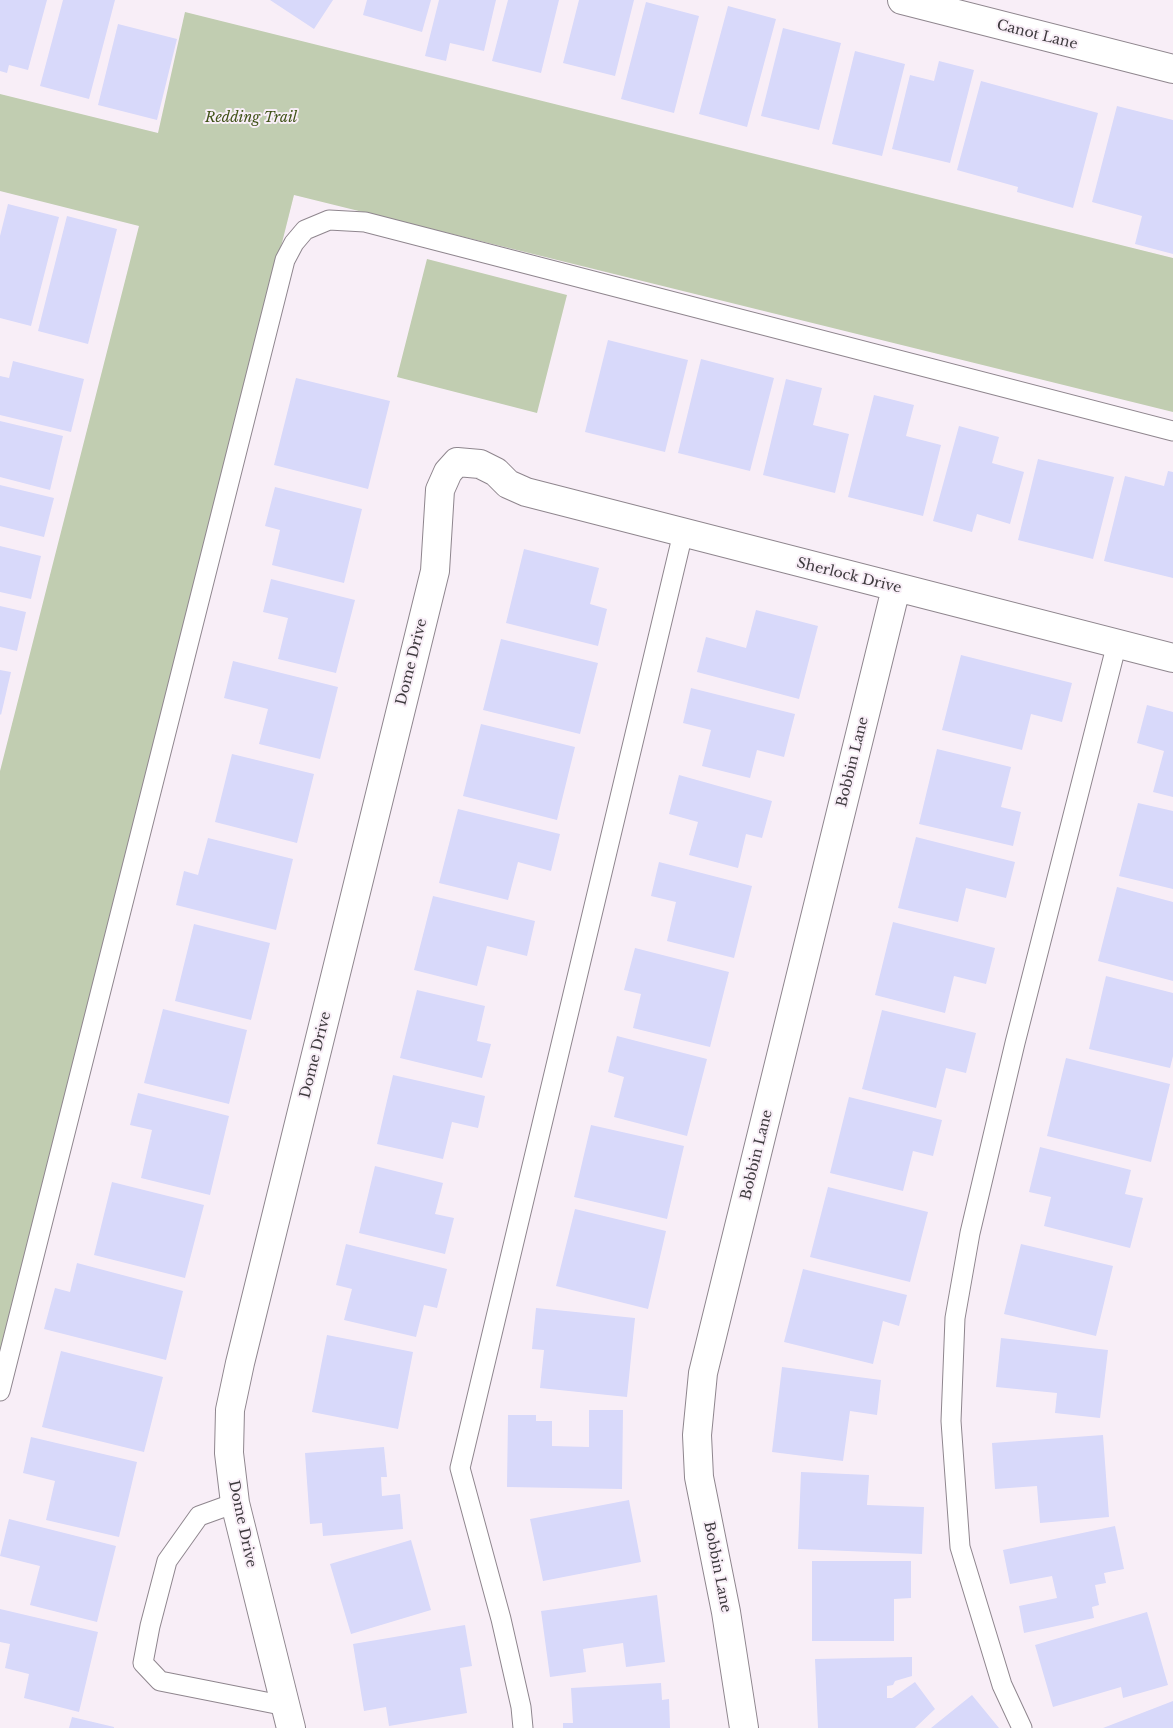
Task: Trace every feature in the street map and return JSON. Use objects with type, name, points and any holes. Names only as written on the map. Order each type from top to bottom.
[{"type":"street","name":"Canot Lane","points":[[902,0],[1173,69]]},
{"type":"street","name":"Dome Drive","points":[[288,1717],[235,1502],[229,1453],[230,1418],[240,1363],[435,571],[440,490],[448,472],[457,462],[480,464],[496,472],[508,484],[526,492]]},
{"type":"street","name":"Sherlock Drive","points":[[526,492],[1173,658]]},
{"type":"street","name":"Bobbin Lane","points":[[744,1728],[726,1612],[699,1477],[697,1435],[703,1373],[896,588]]},
{"type":"lane","points":[[0,1391],[284,260],[294,243],[305,230],[329,220],[366,222],[1173,431]]},
{"type":"lane","points":[[523,1728],[521,1707],[501,1619],[460,1468],[683,533]]},
{"type":"lane","points":[[1022,1728],[1002,1685],[960,1547],[951,1421],[954,1318],[970,1233],[1013,1053],[1117,643]]},
{"type":"lane","points":[[235,1502],[199,1516],[167,1562],[150,1626],[144,1663],[160,1680],[288,1717]]},
{"type":"green space","name":"Redding Trail","points":[[185,12],[1173,258],[1173,412],[294,195],[0,1367],[0,771],[139,226],[0,191],[0,94],[158,133]]},
{"type":"green space","points":[[427,259],[567,295],[537,413],[397,377]]},
{"type":"building","points":[[0,0],[47,0],[28,70],[9,65],[7,73],[0,71]]},
{"type":"building","points":[[63,0],[115,0],[89,99],[40,86]]},
{"type":"building","points":[[270,0],[333,0],[314,29]]},
{"type":"building","points":[[367,0],[431,0],[422,32],[363,15]]},
{"type":"building","points":[[439,0],[496,0],[484,51],[450,43],[446,61],[425,56]]},
{"type":"building","points":[[508,0],[559,0],[541,73],[492,61]]},
{"type":"building","points":[[579,0],[634,0],[615,76],[563,63]]},
{"type":"building","points":[[646,2],[699,16],[674,113],[621,99]]},
{"type":"building","points":[[728,6],[776,19],[747,127],[699,114]]},
{"type":"building","points":[[118,24],[177,39],[157,120],[98,105]]},
{"type":"building","points":[[783,28],[841,43],[819,130],[761,116]]},
{"type":"building","points":[[855,51],[905,64],[882,156],[832,144]]},
{"type":"building","points":[[939,61],[974,70],[950,163],[892,149],[910,75],[934,81]]},
{"type":"building","points":[[981,81],[1098,113],[1073,208],[1017,192],[1018,187],[957,170]]},
{"type":"building","points":[[1117,106],[1173,120],[1173,254],[1135,244],[1142,216],[1092,202]]},
{"type":"building","points":[[8,204],[59,217],[31,326],[0,318],[0,236]]},
{"type":"building","points":[[67,216],[117,229],[88,344],[38,331]]},
{"type":"building","points":[[608,340],[688,360],[665,452],[585,432]]},
{"type":"building","points":[[701,359],[774,378],[750,471],[678,453]]},
{"type":"building","points":[[13,361],[84,379],[71,432],[0,415],[0,376],[9,378]]},
{"type":"building","points":[[296,378],[390,401],[368,489],[274,465]]},
{"type":"building","points":[[786,379],[822,388],[813,425],[849,434],[835,493],[763,475]]},
{"type":"building","points":[[874,395],[914,405],[906,436],[941,445],[923,516],[848,497]]},
{"type":"building","points":[[0,421],[63,436],[50,490],[0,477]]},
{"type":"building","points":[[959,426],[999,437],[992,463],[1024,472],[1010,524],[977,514],[972,532],[933,521]]},
{"type":"building","points":[[1038,459],[1114,477],[1093,559],[1018,540]]},
{"type":"building","points":[[1168,471],[1173,472],[1173,578],[1104,561],[1125,476],[1164,486]]},
{"type":"building","points":[[0,485],[54,498],[44,537],[0,526]]},
{"type":"building","points":[[275,487],[362,509],[344,583],[272,565],[280,530],[265,526]]},
{"type":"building","points":[[0,546],[41,556],[31,599],[0,592]]},
{"type":"building","points":[[524,549],[599,568],[590,604],[607,609],[598,646],[506,623]]},
{"type":"building","points":[[271,579],[355,600],[336,673],[278,659],[288,618],[263,612]]},
{"type":"building","points":[[0,606],[26,612],[17,651],[0,647]]},
{"type":"building","points":[[756,610],[818,626],[799,699],[697,672],[706,637],[746,648]]},
{"type":"building","points":[[501,639],[598,663],[580,734],[483,710]]},
{"type":"building","points":[[961,655],[1072,683],[1062,722],[1031,714],[1022,750],[942,730]]},
{"type":"building","points":[[233,661],[338,687],[320,759],[259,744],[268,709],[224,698]]},
{"type":"building","points":[[0,670],[11,672],[1,715],[0,714]]},
{"type":"building","points":[[691,688],[795,714],[784,757],[757,750],[750,778],[702,766],[711,730],[683,723]]},
{"type":"building","points":[[1147,705],[1173,712],[1173,797],[1153,792],[1164,751],[1137,743]]},
{"type":"building","points":[[481,724],[575,747],[557,820],[463,796]]},
{"type":"building","points":[[937,749],[1011,767],[1001,807],[1021,812],[1013,846],[919,824]]},
{"type":"building","points":[[232,754],[314,774],[297,843],[215,822]]},
{"type":"building","points":[[679,775],[772,801],[762,838],[746,834],[738,868],[689,855],[698,822],[669,814]]},
{"type":"building","points":[[1138,803],[1173,811],[1173,889],[1119,876]]},
{"type":"building","points":[[458,809],[560,834],[551,871],[518,862],[508,900],[439,883]]},
{"type":"building","points":[[916,837],[1015,862],[1006,898],[966,888],[958,922],[898,908]]},
{"type":"building","points":[[208,838],[293,859],[276,930],[176,905],[184,871],[198,875]]},
{"type":"building","points":[[659,862],[752,886],[734,958],[667,941],[676,902],[651,896]]},
{"type":"building","points":[[1117,887],[1173,902],[1173,981],[1098,961]]},
{"type":"building","points":[[433,896],[535,921],[527,956],[487,946],[477,986],[414,970]]},
{"type":"building","points":[[893,922],[995,948],[986,984],[954,976],[945,1013],[875,995]]},
{"type":"building","points":[[194,924],[270,943],[251,1020],[175,1001]]},
{"type":"building","points":[[635,948],[729,972],[710,1047],[633,1028],[641,994],[624,990]]},
{"type":"building","points":[[1106,976],[1173,993],[1173,1056],[1170,1068],[1089,1049]]},
{"type":"building","points":[[417,990],[485,1006],[477,1041],[491,1044],[482,1078],[400,1058]]},
{"type":"building","points":[[163,1009],[247,1030],[229,1104],[144,1083]]},
{"type":"building","points":[[882,1010],[976,1033],[966,1073],[946,1068],[936,1108],[862,1089]]},
{"type":"building","points":[[617,1036],[707,1059],[687,1136],[614,1117],[624,1077],[608,1072]]},
{"type":"building","points":[[1066,1058],[1170,1084],[1151,1162],[1047,1136]]},
{"type":"building","points":[[393,1075],[485,1096],[478,1128],[452,1122],[443,1159],[377,1144]]},
{"type":"building","points":[[138,1093],[229,1116],[210,1195],[141,1178],[152,1130],[130,1125]]},
{"type":"building","points":[[849,1097],[942,1120],[933,1156],[913,1151],[903,1191],[830,1173]]},
{"type":"building","points":[[591,1125],[684,1146],[667,1219],[574,1197]]},
{"type":"building","points":[[1040,1147],[1131,1170],[1125,1194],[1143,1198],[1130,1248],[1044,1226],[1051,1197],[1029,1192]]},
{"type":"building","points":[[375,1166],[443,1183],[435,1214],[454,1218],[445,1254],[359,1233]]},
{"type":"building","points":[[112,1182],[204,1205],[185,1278],[94,1255]]},
{"type":"building","points":[[828,1187],[928,1212],[910,1282],[810,1257]]},
{"type":"building","points":[[575,1209],[666,1231],[648,1309],[556,1286]]},
{"type":"building","points":[[346,1244],[447,1269],[437,1308],[424,1305],[416,1337],[344,1320],[352,1289],[336,1285]]},
{"type":"building","points":[[1021,1244],[1113,1266],[1096,1336],[1004,1314]]},
{"type":"building","points":[[77,1263],[183,1291],[166,1360],[44,1329],[55,1288],[70,1292]]},
{"type":"building","points":[[803,1269],[907,1295],[899,1326],[883,1321],[873,1364],[784,1342]]},
{"type":"building","points":[[536,1308],[635,1318],[627,1397],[540,1388],[544,1350],[532,1349]]},
{"type":"building","points":[[327,1335],[413,1352],[398,1429],[312,1412]]},
{"type":"building","points":[[1001,1338],[1108,1350],[1100,1418],[1055,1413],[1057,1393],[996,1387]]},
{"type":"building","points":[[61,1351],[163,1377],[144,1452],[42,1427]]},
{"type":"building","points":[[782,1367],[881,1380],[877,1415],[850,1411],[843,1461],[772,1452]]},
{"type":"building","points":[[589,1410],[623,1410],[622,1489],[507,1487],[508,1415],[536,1415],[536,1421],[552,1421],[552,1446],[589,1447]]},
{"type":"building","points":[[1103,1435],[1109,1517],[1040,1523],[1037,1486],[995,1489],[992,1443]]},
{"type":"building","points":[[31,1437],[137,1462],[119,1537],[46,1520],[55,1481],[23,1473]]},
{"type":"building","points":[[384,1447],[387,1477],[381,1477],[382,1496],[400,1494],[403,1529],[323,1536],[322,1523],[310,1524],[305,1453]]},
{"type":"building","points":[[801,1472],[869,1475],[867,1505],[924,1507],[922,1554],[798,1549]]},
{"type":"building","points":[[629,1500],[641,1562],[543,1581],[530,1519]]},
{"type":"building","points":[[9,1519],[116,1546],[97,1622],[30,1605],[40,1566],[0,1556]]},
{"type":"building","points":[[1115,1526],[1124,1569],[1104,1573],[1106,1583],[1095,1585],[1099,1605],[1092,1607],[1094,1618],[1024,1633],[1019,1606],[1057,1598],[1052,1576],[1010,1584],[1003,1550]]},
{"type":"building","points":[[411,1540],[431,1610],[351,1634],[330,1564]]},
{"type":"building","points":[[812,1561],[911,1561],[911,1598],[894,1599],[894,1641],[812,1641]]},
{"type":"building","points":[[657,1595],[665,1662],[626,1667],[623,1643],[583,1649],[586,1672],[550,1677],[541,1611]]},
{"type":"building","points":[[0,1609],[98,1632],[79,1712],[24,1698],[29,1674],[5,1668],[10,1644],[0,1642]]},
{"type":"building","points":[[1147,1612],[1168,1685],[1123,1698],[1121,1687],[1053,1707],[1035,1645]]},
{"type":"building","points":[[465,1625],[472,1666],[460,1668],[467,1713],[389,1726],[386,1707],[364,1711],[353,1644]]},
{"type":"building","points":[[912,1657],[912,1676],[895,1681],[893,1685],[887,1686],[887,1698],[892,1698],[915,1682],[935,1709],[915,1728],[818,1728],[815,1659]]},
{"type":"building","points":[[661,1683],[662,1700],[669,1699],[670,1728],[563,1728],[563,1723],[573,1723],[571,1688]]},
{"type":"building","points":[[972,1695],[999,1728],[931,1728]]},
{"type":"building","points":[[1173,1701],[1173,1728],[1103,1728]]},
{"type":"building","points":[[72,1717],[114,1727],[114,1728],[69,1728]]}]
